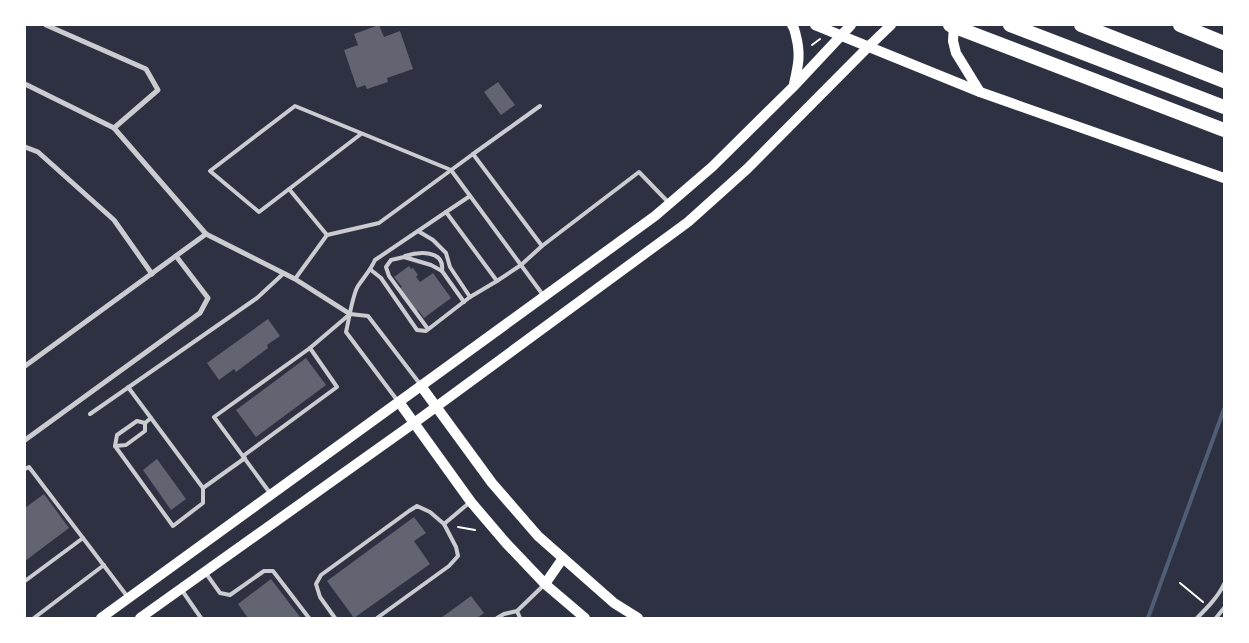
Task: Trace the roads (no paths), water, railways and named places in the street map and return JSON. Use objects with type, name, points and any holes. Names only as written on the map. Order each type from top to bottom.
[{"type":"highway","points":[[952,25],[1224,130]]},
{"type":"highway","points":[[1010,25],[1224,106]]},
{"type":"highway","points":[[1082,25],[1224,81]]},
{"type":"highway","points":[[1180,25],[1224,42]]},
{"type":"main road","points":[[792,25],[799,46],[799,59],[793,87]]},
{"type":"main road","points":[[814,25],[980,92],[1224,178]]},
{"type":"main road","points":[[101,618],[634,233],[712,167],[793,87],[851,25]]},
{"type":"main road","points":[[140,618],[414,423],[688,222],[751,165],[891,25]]},
{"type":"main road","points":[[952,25],[956,53],[980,92]]},
{"type":"main road","points":[[421,386],[492,483],[538,536],[614,603],[638,618]]},
{"type":"main road","points":[[399,402],[471,502],[506,543],[545,584],[585,618]]},
{"type":"main road","points":[[545,584],[563,558]]},
{"type":"street","points":[[46,25],[146,70],[158,90],[114,128]]},
{"type":"street","points":[[25,84],[114,128],[206,234],[295,279],[350,314]]},
{"type":"street","points":[[25,147],[38,152],[114,220],[152,274]]},
{"type":"street","points":[[25,366],[206,234]]},
{"type":"street","points":[[25,440],[200,313],[208,298],[176,256]]},
{"type":"lane","points":[[361,134],[259,212],[210,171],[295,106],[451,170],[545,297]]},
{"type":"lane","points":[[295,279],[327,235],[379,223],[540,106]]},
{"type":"lane","points":[[474,154],[542,246]]},
{"type":"lane","points":[[371,270],[381,278],[417,330],[426,330],[464,302],[521,265],[542,246],[639,172],[670,204]]},
{"type":"lane","points":[[290,189],[327,235]]},
{"type":"lane","points":[[399,402],[346,332],[357,287],[371,270],[375,260],[470,196]]},
{"type":"lane","points":[[446,212],[497,281]]},
{"type":"lane","points":[[418,231],[433,240],[446,254],[450,268],[470,298]]},
{"type":"lane","points":[[428,329],[394,283],[386,267],[391,260],[420,252],[437,257],[442,263],[442,272]]},
{"type":"lane","points":[[404,257],[431,265],[442,272],[464,302]]},
{"type":"lane","points":[[90,414],[257,298],[284,273]]},
{"type":"lane","points":[[271,495],[214,417],[310,348],[350,314],[368,316],[421,386]]},
{"type":"lane","points":[[203,488],[337,387],[310,348]]},
{"type":"lane","points":[[128,387],[203,488],[203,503],[173,526],[115,446],[117,435],[137,421],[145,423]]},
{"type":"lane","points":[[145,423],[151,418]]},
{"type":"lane","points":[[115,446],[126,445],[145,431],[145,423]]},
{"type":"lane","points":[[25,470],[29,466],[128,598]]},
{"type":"lane","points":[[444,524],[471,502]]},
{"type":"lane","points":[[336,618],[320,597],[316,584],[321,575],[417,506],[430,512],[444,524],[456,547],[458,556],[449,566],[377,618]]},
{"type":"lane","points":[[25,581],[83,538]]},
{"type":"lane","points":[[34,618],[104,565]]},
{"type":"lane","points":[[205,572],[220,593],[230,595],[264,571],[273,571],[309,618]]},
{"type":"lane","points":[[497,618],[504,614],[518,611],[545,584]]},
{"type":"lane","points":[[1197,618],[1208,607],[1224,584]]},
{"type":"lane","points":[[180,590],[200,618]]},
{"type":"lane","points":[[1216,618],[1224,608]]},
{"type":"lane","points":[[518,611],[520,618]]},
{"type":"waterway","points":[[1148,618],[1224,409]]}]
